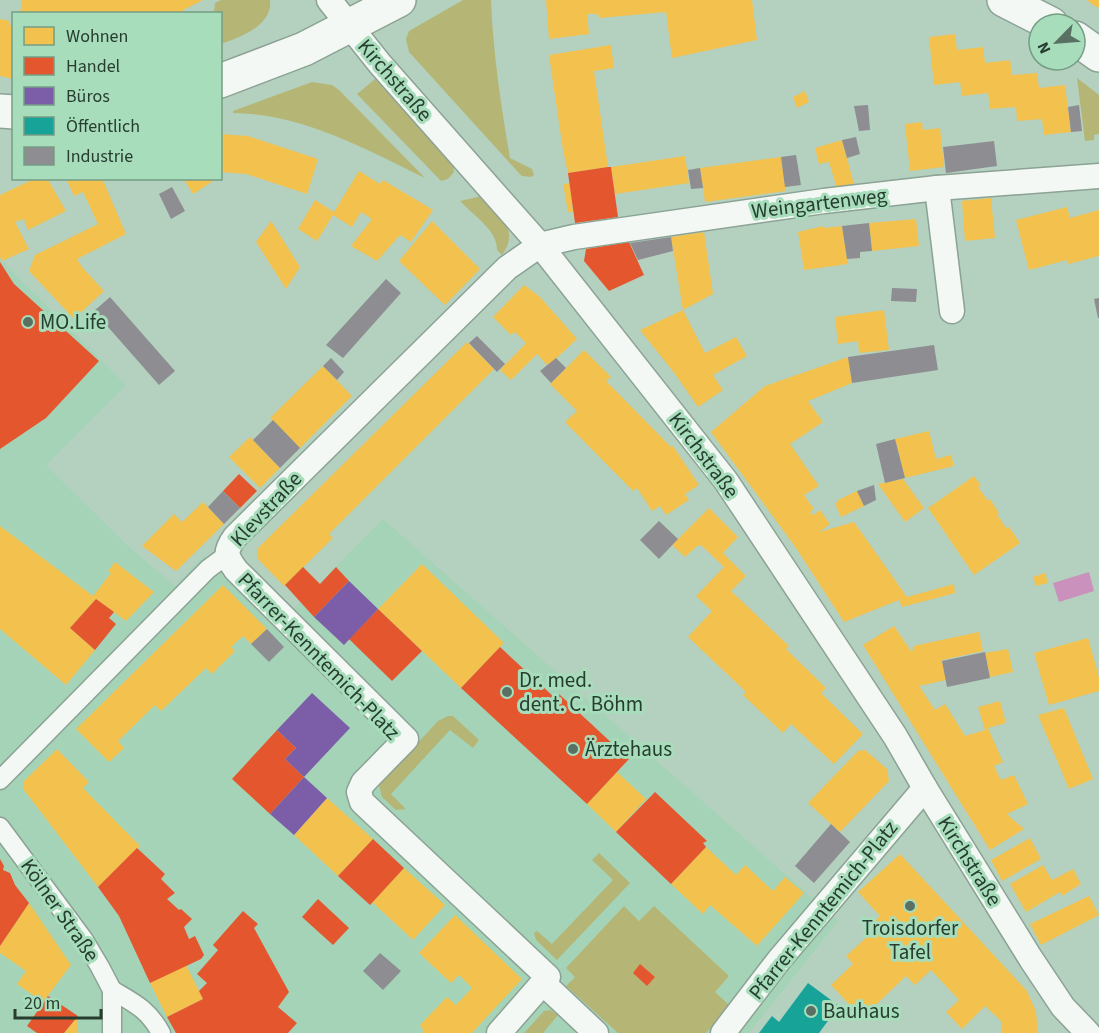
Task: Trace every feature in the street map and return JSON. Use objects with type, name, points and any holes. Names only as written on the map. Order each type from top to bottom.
[{"type":"main road","points":[[350,27],[399,0]]},
{"type":"main road","points":[[1004,0],[1028,12]]},
{"type":"main road","name":"Kirchstraße","points":[[222,80],[304,49],[350,27]]},
{"type":"street","points":[[328,0],[350,27]]},
{"type":"street","name":"Kirchstraße","points":[[350,27],[393,80],[540,245],[726,481],[895,736],[925,788],[1063,1007],[1088,1033]]},
{"type":"street","name":"Weingartenweg","points":[[540,245],[574,237],[708,217],[937,188],[1099,176]]},
{"type":"street","points":[[937,188],[952,311]]},
{"type":"street","name":"Klevstraße","points":[[0,780],[208,569],[227,555],[228,547],[235,537],[507,268],[540,245]]},
{"type":"street","name":"Pfarrer-Kenntemich-Platz","points":[[227,555],[244,579],[406,739],[363,783],[359,792],[362,802],[546,981],[596,1033]]},
{"type":"street","name":"Pfarrer-Kenntemich-Platz","points":[[723,1033],[779,960],[925,788]]},
{"type":"street","name":"Kölner Straße","points":[[0,826],[84,940],[112,990],[112,1033]]},
{"type":"street","points":[[499,1033],[546,981]]},
{"type":"street","points":[[112,990],[146,1011],[161,1033]]},
{"type":"shaded area","points":[[221,0],[270,0],[270,9],[261,24],[222,44],[222,12],[214,12],[215,3]]},
{"type":"shaded area","points":[[463,0],[491,0],[498,79],[510,158],[532,169],[534,175],[531,177],[522,176],[517,171],[409,52],[406,39],[409,31]]},
{"type":"shaded area","points":[[1077,78],[1099,95],[1099,134],[1094,135],[1094,140],[1085,141]]},
{"type":"shaded area","points":[[375,79],[453,164],[454,172],[448,179],[441,181],[357,94]]},
{"type":"shaded area","points":[[312,82],[332,85],[339,90],[425,178],[308,126],[284,119],[233,113],[233,111]]},
{"type":"shaded area","points":[[482,196],[505,222],[508,230],[509,238],[502,255],[497,250],[489,230],[460,201]]},
{"type":"shaded area","points":[[0,259],[126,385],[46,465],[128,546],[175,586],[204,556],[275,628],[383,519],[838,921],[749,1033],[0,1033]]},
{"type":"shaded area","points":[[1089,572],[1094,591],[1059,602],[1053,583]]},
{"type":"shaded area","points":[[453,716],[479,740],[473,748],[450,730],[391,794],[406,809],[396,810],[382,797],[379,785],[438,721]]},
{"type":"shaded area","points":[[599,853],[630,883],[557,960],[536,940],[534,933],[537,931],[552,944],[613,880],[592,860]]},
{"type":"shaded area","points":[[624,906],[639,921],[654,906],[729,976],[715,992],[730,1006],[706,1033],[618,1033],[566,986],[575,977],[566,968]]},
{"type":"shaded area","points":[[550,1010],[558,1015],[543,1033],[524,1033],[544,1011]]},
{"type":"building: Wohnen","points":[[22,0],[203,0],[183,10],[184,12],[20,12]]},
{"type":"building: Wohnen","points":[[546,0],[752,0],[757,40],[672,58],[666,12],[599,18],[598,14],[587,14],[589,34],[549,39]]},
{"type":"building: Wohnen","points":[[1087,0],[1099,0],[1099,8],[1093,5]]},
{"type":"building: Wohnen","points":[[0,19],[10,21],[9,25],[12,26],[12,79],[0,76]]},
{"type":"building: Wohnen","points":[[955,34],[957,50],[983,47],[985,63],[1010,60],[1012,75],[1037,73],[1039,88],[1065,85],[1071,132],[1044,135],[1042,119],[1017,121],[1016,107],[990,109],[988,93],[962,96],[960,82],[934,85],[929,37]]},
{"type":"building: Wohnen","points":[[611,45],[614,68],[594,71],[608,167],[568,173],[549,55]]},
{"type":"building: Wohnen","points":[[805,91],[809,102],[797,108],[793,97]]},
{"type":"building: Wohnen","points":[[922,122],[923,130],[940,128],[944,167],[910,171],[905,124]]},
{"type":"building: Wohnen","points":[[222,134],[248,136],[318,159],[307,194],[246,174],[222,172]]},
{"type":"building: Wohnen","points":[[842,140],[854,184],[837,189],[829,162],[819,164],[815,148]]},
{"type":"building: Wohnen","points":[[685,156],[689,183],[615,194],[611,167]]},
{"type":"building: Wohnen","points":[[781,157],[786,191],[705,202],[700,168]]},
{"type":"building: Wohnen","points":[[359,171],[380,184],[383,180],[433,210],[411,242],[400,235],[377,261],[351,246],[372,219],[361,212],[352,227],[333,215],[317,241],[298,229],[315,200],[334,212]]},
{"type":"building: Wohnen","points":[[32,180],[48,180],[66,211],[28,230],[24,219],[15,222],[29,249],[2,261],[0,257],[0,195]]},
{"type":"building: Wohnen","points":[[67,180],[103,180],[126,234],[77,259],[104,291],[74,319],[29,271],[35,255],[98,224],[83,192],[74,196]]},
{"type":"building: Wohnen","points":[[184,180],[213,180],[213,181],[193,194]]},
{"type":"building: Wohnen","points":[[570,183],[573,212],[568,212],[564,189],[564,184]]},
{"type":"building: Wohnen","points":[[991,198],[995,238],[965,241],[962,201]]},
{"type":"building: Wohnen","points":[[1067,207],[1070,218],[1099,210],[1099,256],[1068,264],[1067,260],[1029,270],[1016,220]]},
{"type":"building: Wohnen","points":[[916,219],[919,246],[872,251],[869,223]]},
{"type":"building: Wohnen","points":[[271,221],[300,267],[286,289],[256,242]]},
{"type":"building: Wohnen","points":[[432,221],[480,269],[445,305],[399,261]]},
{"type":"building: Wohnen","points":[[823,226],[824,228],[842,226],[848,264],[804,270],[798,232]]},
{"type":"building: Wohnen","points":[[704,232],[713,294],[683,310],[671,237]]},
{"type":"building: Wohnen","points":[[524,285],[540,297],[577,339],[548,366],[537,354],[511,380],[500,370],[526,343],[515,332],[511,335],[493,317]]},
{"type":"building: Wohnen","points":[[683,310],[705,353],[736,337],[747,356],[713,375],[723,390],[698,407],[640,330]]},
{"type":"building: Wohnen","points":[[884,310],[889,350],[859,353],[858,341],[838,344],[835,317]]},
{"type":"building: Wohnen","points":[[467,342],[494,369],[329,534],[333,538],[284,586],[257,558],[257,549]]},
{"type":"building: Wohnen","points":[[584,350],[611,377],[606,381],[671,447],[673,446],[699,485],[685,494],[689,500],[666,515],[660,506],[652,511],[637,488],[633,491],[565,422],[577,411],[550,384]]},
{"type":"building: Wohnen","points":[[848,357],[852,383],[808,401],[823,422],[790,444],[819,486],[804,495],[814,509],[810,512],[813,515],[820,510],[830,524],[819,532],[854,522],[907,597],[954,584],[955,593],[902,607],[899,600],[844,622],[796,548],[711,432],[765,386]]},
{"type":"building: Wohnen","points":[[323,366],[352,396],[300,448],[270,418]]},
{"type":"building: Wohnen","points":[[929,431],[936,459],[951,455],[954,466],[905,478],[895,439]]},
{"type":"building: Wohnen","points":[[250,437],[280,468],[260,488],[229,457]]},
{"type":"building: Wohnen","points":[[974,476],[981,486],[978,487],[988,501],[990,499],[1006,528],[1009,527],[1020,543],[974,575],[928,508]]},
{"type":"building: Wohnen","points":[[903,479],[924,508],[905,522],[878,484]]},
{"type":"building: Wohnen","points":[[857,491],[864,506],[841,517],[835,504],[838,500]]},
{"type":"building: Wohnen","points":[[203,502],[224,524],[176,571],[142,546],[174,514],[182,522]]},
{"type":"building: Wohnen","points":[[709,508],[738,537],[723,553],[746,576],[731,591],[789,646],[786,649],[826,688],[821,693],[863,734],[834,764],[791,724],[783,733],[743,695],[746,692],[688,637],[712,611],[696,596],[724,567],[701,545],[685,557],[672,545]]},
{"type":"building: Wohnen","points":[[0,526],[93,596],[111,573],[108,571],[115,562],[154,592],[126,621],[96,599],[70,628],[95,650],[66,685],[0,629]]},
{"type":"building: Wohnen","points":[[422,564],[504,643],[461,688],[378,609]]},
{"type":"building: Wohnen","points":[[1045,573],[1048,583],[1036,586],[1033,577]]},
{"type":"building: Wohnen","points":[[223,585],[267,629],[251,644],[243,636],[231,647],[235,651],[212,674],[206,668],[161,711],[155,705],[118,741],[124,748],[109,762],[76,729]]},
{"type":"building: Wohnen","points":[[894,626],[911,651],[914,650],[913,646],[979,632],[983,651],[942,660],[946,680],[919,686],[935,710],[945,704],[965,736],[985,730],[978,707],[1000,701],[1006,723],[988,728],[1003,762],[994,766],[1001,780],[1014,775],[1028,804],[1007,814],[1024,829],[990,850],[863,645]]},
{"type":"building: Wohnen","points":[[1088,638],[1099,677],[1099,691],[1049,705],[1034,653]]},
{"type":"building: Wohnen","points":[[1008,649],[1013,672],[990,677],[985,653]]},
{"type":"building: Wohnen","points":[[1064,708],[1093,779],[1069,789],[1038,715]]},
{"type":"building: Wohnen","points":[[57,749],[89,782],[83,788],[140,846],[98,887],[24,790],[24,781]]},
{"type":"building: Wohnen","points":[[865,750],[887,769],[889,781],[840,832],[808,803],[858,751]]},
{"type":"building: Wohnen","points":[[617,772],[646,799],[616,832],[587,804]]},
{"type":"building: Wohnen","points":[[327,798],[373,839],[338,876],[294,835]]},
{"type":"building: Wohnen","points":[[1030,838],[1041,859],[1002,881],[991,860]]},
{"type":"building: Wohnen","points":[[706,847],[736,875],[745,865],[773,891],[785,877],[804,893],[757,946],[710,905],[703,914],[671,884]]},
{"type":"building: Wohnen","points":[[900,854],[1027,991],[1036,1012],[1038,1033],[1002,1033],[1001,1021],[985,1006],[962,1029],[946,1012],[959,1000],[931,970],[915,985],[906,976],[862,1018],[831,985],[853,964],[846,956],[868,936],[864,931],[880,916],[858,892]]},
{"type":"building: Wohnen","points":[[1043,865],[1052,880],[1073,869],[1081,884],[1062,896],[1060,892],[1026,912],[1010,884]]},
{"type":"building: Wohnen","points":[[404,868],[445,905],[413,940],[372,902]]},
{"type":"building: Wohnen","points":[[1089,896],[1099,915],[1041,945],[1030,924]]},
{"type":"building: Wohnen","points":[[29,903],[71,965],[43,1002],[17,984],[26,971],[0,953],[0,946]]},
{"type":"building: Wohnen","points":[[455,915],[522,979],[472,1033],[422,1033],[424,1031],[420,1025],[447,997],[456,1005],[472,988],[459,975],[451,983],[419,953]]},
{"type":"building: Wohnen","points":[[186,965],[203,999],[167,1017],[150,983]]},
{"type":"building: Wohnen","points":[[78,1016],[78,1033],[64,1033]]},
{"type":"building: Handel","points":[[611,167],[618,217],[575,223],[568,173]]},
{"type":"building: Handel","points":[[629,242],[644,275],[609,291],[584,261],[586,249]]},
{"type":"building: Handel","name":"MO.Life","points":[[0,262],[14,284],[99,361],[46,418],[0,449]]},
{"type":"building: Handel","points":[[239,474],[257,491],[240,508],[223,491]]},
{"type":"building: Handel","points":[[303,567],[320,584],[336,567],[349,581],[314,617],[285,585]]},
{"type":"building: Handel","points":[[96,599],[114,612],[109,618],[116,624],[95,650],[70,628]]},
{"type":"building: Handel","points":[[378,609],[422,651],[392,681],[349,639]]},
{"type":"building: Handel","points":[[500,647],[555,698],[559,694],[629,759],[587,804],[461,688]]},
{"type":"building: Handel","points":[[277,730],[296,748],[285,759],[304,777],[270,814],[232,779]]},
{"type":"building: Handel","points":[[655,792],[707,841],[703,843],[706,847],[671,884],[616,832]]},
{"type":"building: Handel","points":[[373,839],[404,868],[370,905],[338,876]]},
{"type":"building: Handel","points":[[137,848],[165,874],[161,879],[175,893],[167,899],[192,919],[184,927],[189,939],[195,936],[204,955],[201,959],[150,983],[119,916],[98,887]]},
{"type":"building: Handel","points":[[0,859],[4,866],[3,870],[10,873],[15,885],[29,903],[0,946]]},
{"type":"building: Handel","points":[[318,899],[349,928],[333,945],[302,917]]},
{"type":"building: Handel","points":[[243,911],[258,924],[254,928],[289,992],[278,1007],[297,1023],[288,1033],[176,1033],[167,1017],[203,999],[199,991],[207,983],[197,974],[218,950],[213,945]]},
{"type":"building: Handel","points":[[640,964],[655,977],[647,986],[633,973]]},
{"type":"building: Handel","points":[[48,996],[78,1016],[64,1033],[37,1033],[27,1026]]},
{"type":"building: Büros","points":[[349,581],[378,609],[344,645],[314,617]]},
{"type":"building: Büros","points":[[312,693],[350,728],[304,777],[285,759],[296,748],[277,730]]},
{"type":"building: Büros","points":[[304,777],[327,798],[294,835],[270,814]]},
{"type":"building: Öffentlich","name":"Bauhaus","points":[[808,983],[839,1006],[819,1033],[759,1033],[772,1016],[779,1022]]},
{"type":"building: Industrie","points":[[868,105],[870,130],[859,131],[854,106]]},
{"type":"building: Industrie","points":[[1079,105],[1082,131],[1071,132],[1068,107]]},
{"type":"building: Industrie","points":[[856,137],[860,154],[847,158],[842,140]]},
{"type":"building: Industrie","points":[[994,141],[997,166],[946,173],[943,147]]},
{"type":"building: Industrie","points":[[796,155],[801,185],[785,187],[781,157]]},
{"type":"building: Industrie","points":[[700,168],[703,188],[691,189],[688,170]]},
{"type":"building: Industrie","points":[[172,187],[185,211],[171,219],[159,194]]},
{"type":"building: Industrie","points":[[869,223],[872,251],[860,252],[860,258],[847,259],[842,226]]},
{"type":"building: Industrie","points":[[671,237],[673,251],[638,260],[630,243]]},
{"type":"building: Industrie","points":[[386,279],[401,293],[343,358],[326,345]]},
{"type":"building: Industrie","points":[[892,288],[917,289],[916,302],[891,301]]},
{"type":"building: Industrie","points":[[110,297],[175,371],[159,385],[94,311]]},
{"type":"building: Industrie","points":[[1099,298],[1099,318],[1098,318],[1094,299]]},
{"type":"building: Industrie","points":[[477,336],[505,364],[497,372],[469,343]]},
{"type":"building: Industrie","points":[[934,345],[938,370],[852,383],[848,357]]},
{"type":"building: Industrie","points":[[331,358],[344,372],[337,380],[323,366]]},
{"type":"building: Industrie","points":[[556,358],[566,368],[551,383],[540,371]]},
{"type":"building: Industrie","points":[[273,420],[300,448],[280,468],[253,440]]},
{"type":"building: Industrie","points":[[895,439],[905,478],[885,483],[876,444]]},
{"type":"building: Industrie","points":[[874,485],[876,500],[864,506],[857,491]]},
{"type":"building: Industrie","points":[[223,491],[240,508],[224,524],[208,507]]},
{"type":"building: Industrie","points":[[659,521],[678,539],[659,559],[640,540]]},
{"type":"building: Industrie","points":[[267,629],[284,647],[269,662],[251,644]]},
{"type":"building: Industrie","points":[[985,652],[990,678],[947,687],[942,661]]},
{"type":"building: Industrie","points":[[831,824],[850,842],[814,883],[795,866]]},
{"type":"building: Industrie","points":[[380,953],[401,971],[383,990],[363,971]]},
{"type":"place","name":"MO.Life","points":[[28,322]]},
{"type":"place","name":"Dr. med. dent. C. Böhm","points":[[507,692]]},
{"type":"place","name":"Ärztehaus","points":[[573,749]]},
{"type":"place","name":"Troisdorfer Tafel","points":[[910,906]]},
{"type":"place","name":"Bauhaus","points":[[811,1011]]}]
